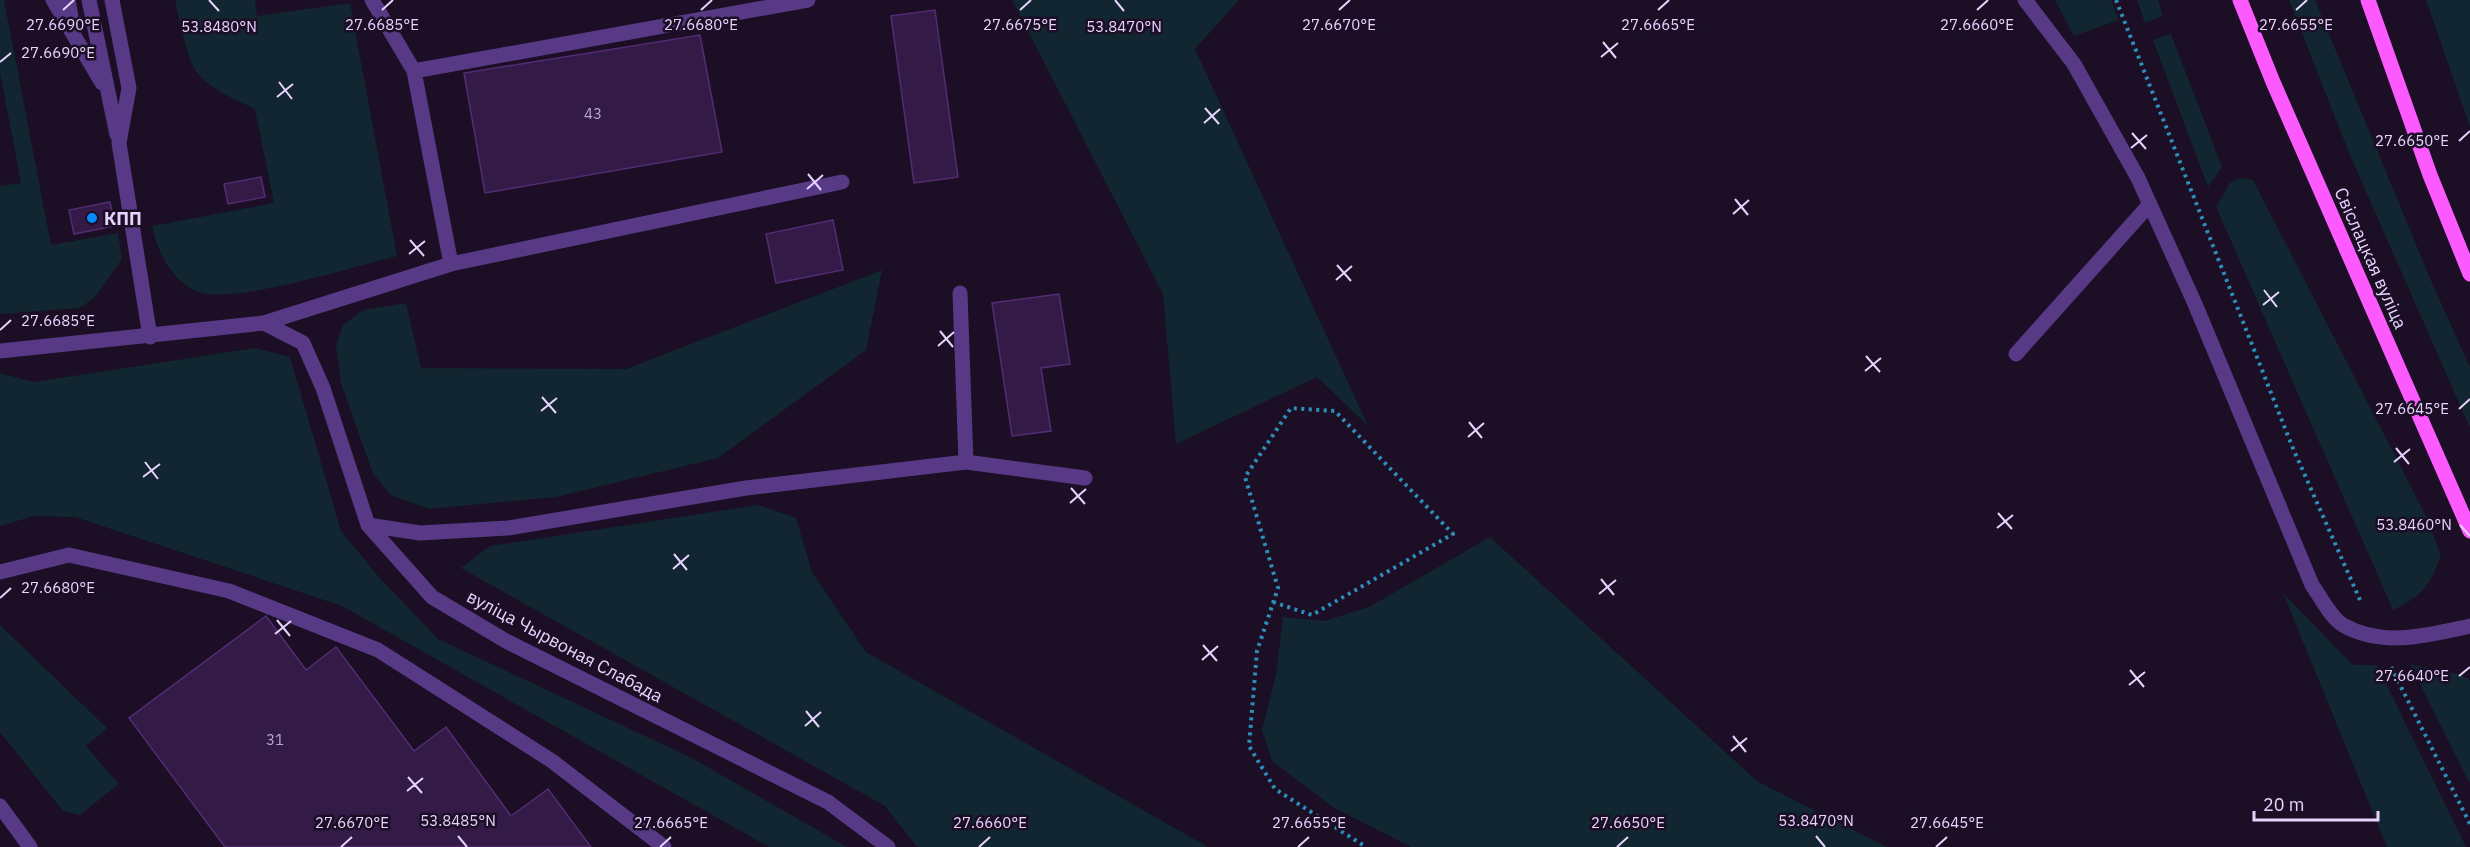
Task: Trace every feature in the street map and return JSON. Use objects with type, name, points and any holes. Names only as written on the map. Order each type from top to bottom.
[{"type":"main road","name":"Свіслацкая вуліца","points":[[2240,0],[2292,125],[2470,531]]},
{"type":"main road","points":[[2368,0],[2430,175],[2470,274]]},
{"type":"street","points":[[52,0],[109,94]]},
{"type":"street","points":[[68,0],[76,39]]},
{"type":"street","points":[[89,0],[119,144],[150,337]]},
{"type":"street","points":[[112,0],[129,88],[119,144]]},
{"type":"street","points":[[372,0],[414,71],[451,264]]},
{"type":"street","points":[[414,71],[785,2],[808,0]]},
{"type":"street","points":[[2025,0],[2074,64],[2150,204],[2195,304],[2312,585],[2342,624],[2376,636],[2415,639],[2470,626]]},
{"type":"street","points":[[0,351],[150,337],[264,323],[451,264],[842,182]]},
{"type":"street","points":[[2016,354],[2150,204]]},
{"type":"street","points":[[960,293],[966,462]]},
{"type":"street","name":"вуліца Чырвоная Слабада","points":[[264,323],[303,343],[323,388],[368,525],[432,597],[506,641],[828,802],[888,847]]},
{"type":"street","points":[[368,525],[420,533],[508,528],[735,489],[966,462],[1085,478]]},
{"type":"street","points":[[0,572],[69,555],[229,591],[378,650],[552,760],[664,847]]},
{"type":"street","points":[[0,806],[30,847]]},
{"type":"path","points":[[2116,0],[2292,446],[2376,636],[2470,824]]},
{"type":"path","points":[[1273,602],[1312,615],[1452,534],[1335,411],[1291,408],[1245,477],[1278,588],[1273,602],[1257,651],[1249,746],[1275,789],[1365,847]]},
{"type":"shaded area","points":[[0,0],[4,0],[51,245],[118,233],[122,259],[95,297],[80,308],[0,314],[0,186],[21,183],[0,72]]},
{"type":"shaded area","points":[[175,0],[255,0],[257,16],[350,3],[397,256],[295,283],[215,295],[198,292],[173,273],[162,255],[152,226],[274,203],[255,109],[218,90],[195,70],[184,40]]},
{"type":"shaded area","points":[[1012,0],[1239,0],[1195,49],[1368,426],[1317,377],[1176,444],[1163,294]]},
{"type":"shaded area","points":[[2055,0],[2111,0],[2119,20],[2074,36]]},
{"type":"shaded area","points":[[2137,0],[2158,0],[2163,16],[2145,23]]},
{"type":"shaded area","points":[[2289,0],[2315,0],[2432,283],[2470,367],[2470,428],[2349,153]]},
{"type":"shaded area","points":[[2426,0],[2470,0],[2470,127]]},
{"type":"shaded area","points":[[2171,34],[2222,167],[2208,187],[2153,40]]},
{"type":"shaded area","points":[[2239,178],[2253,180],[2426,516],[2441,555],[2424,588],[2412,600],[2393,610],[2216,207],[2230,183]]},
{"type":"shaded area","points":[[882,270],[866,350],[718,458],[556,497],[429,509],[391,495],[373,474],[341,383],[336,346],[343,325],[363,310],[406,303],[421,368],[626,369]]},
{"type":"shaded area","points":[[255,348],[290,357],[341,531],[378,576],[438,639],[690,757],[847,847],[769,847],[342,606],[75,517],[34,516],[0,526],[0,373],[34,382]]},
{"type":"shaded area","points":[[758,505],[796,518],[812,572],[866,652],[1208,847],[917,847],[885,806],[461,568],[490,546]]},
{"type":"shaded area","points":[[1490,537],[1757,781],[1887,847],[1411,847],[1334,808],[1272,761],[1262,730],[1276,674],[1283,617],[1324,621],[1369,607]]},
{"type":"shaded area","points":[[2283,593],[2353,665],[2377,665],[2466,847],[2387,847]]},
{"type":"shaded area","points":[[0,625],[107,728],[86,746],[119,784],[80,815],[63,811],[0,732]]},
{"type":"shaded area","points":[[2410,664],[2461,675],[2470,680],[2470,784]]},
{"type":"building","points":[[935,10],[958,177],[914,183],[891,16]]},
{"type":"building","points":[[700,35],[722,152],[485,193],[464,73]]},
{"type":"building","points":[[261,177],[265,197],[228,204],[224,184]]},
{"type":"building","name":"КПП","points":[[110,202],[115,226],[74,234],[69,210]]},
{"type":"building","points":[[833,220],[843,270],[776,283],[766,234]]},
{"type":"building","points":[[1059,294],[1070,364],[1041,368],[1051,431],[1012,436],[992,303]]},
{"type":"building","points":[[266,616],[306,670],[336,647],[414,751],[446,727],[511,816],[548,789],[591,847],[225,847],[129,718]]},
{"type":"place","name":"КПП","points":[[92,218]]}]
